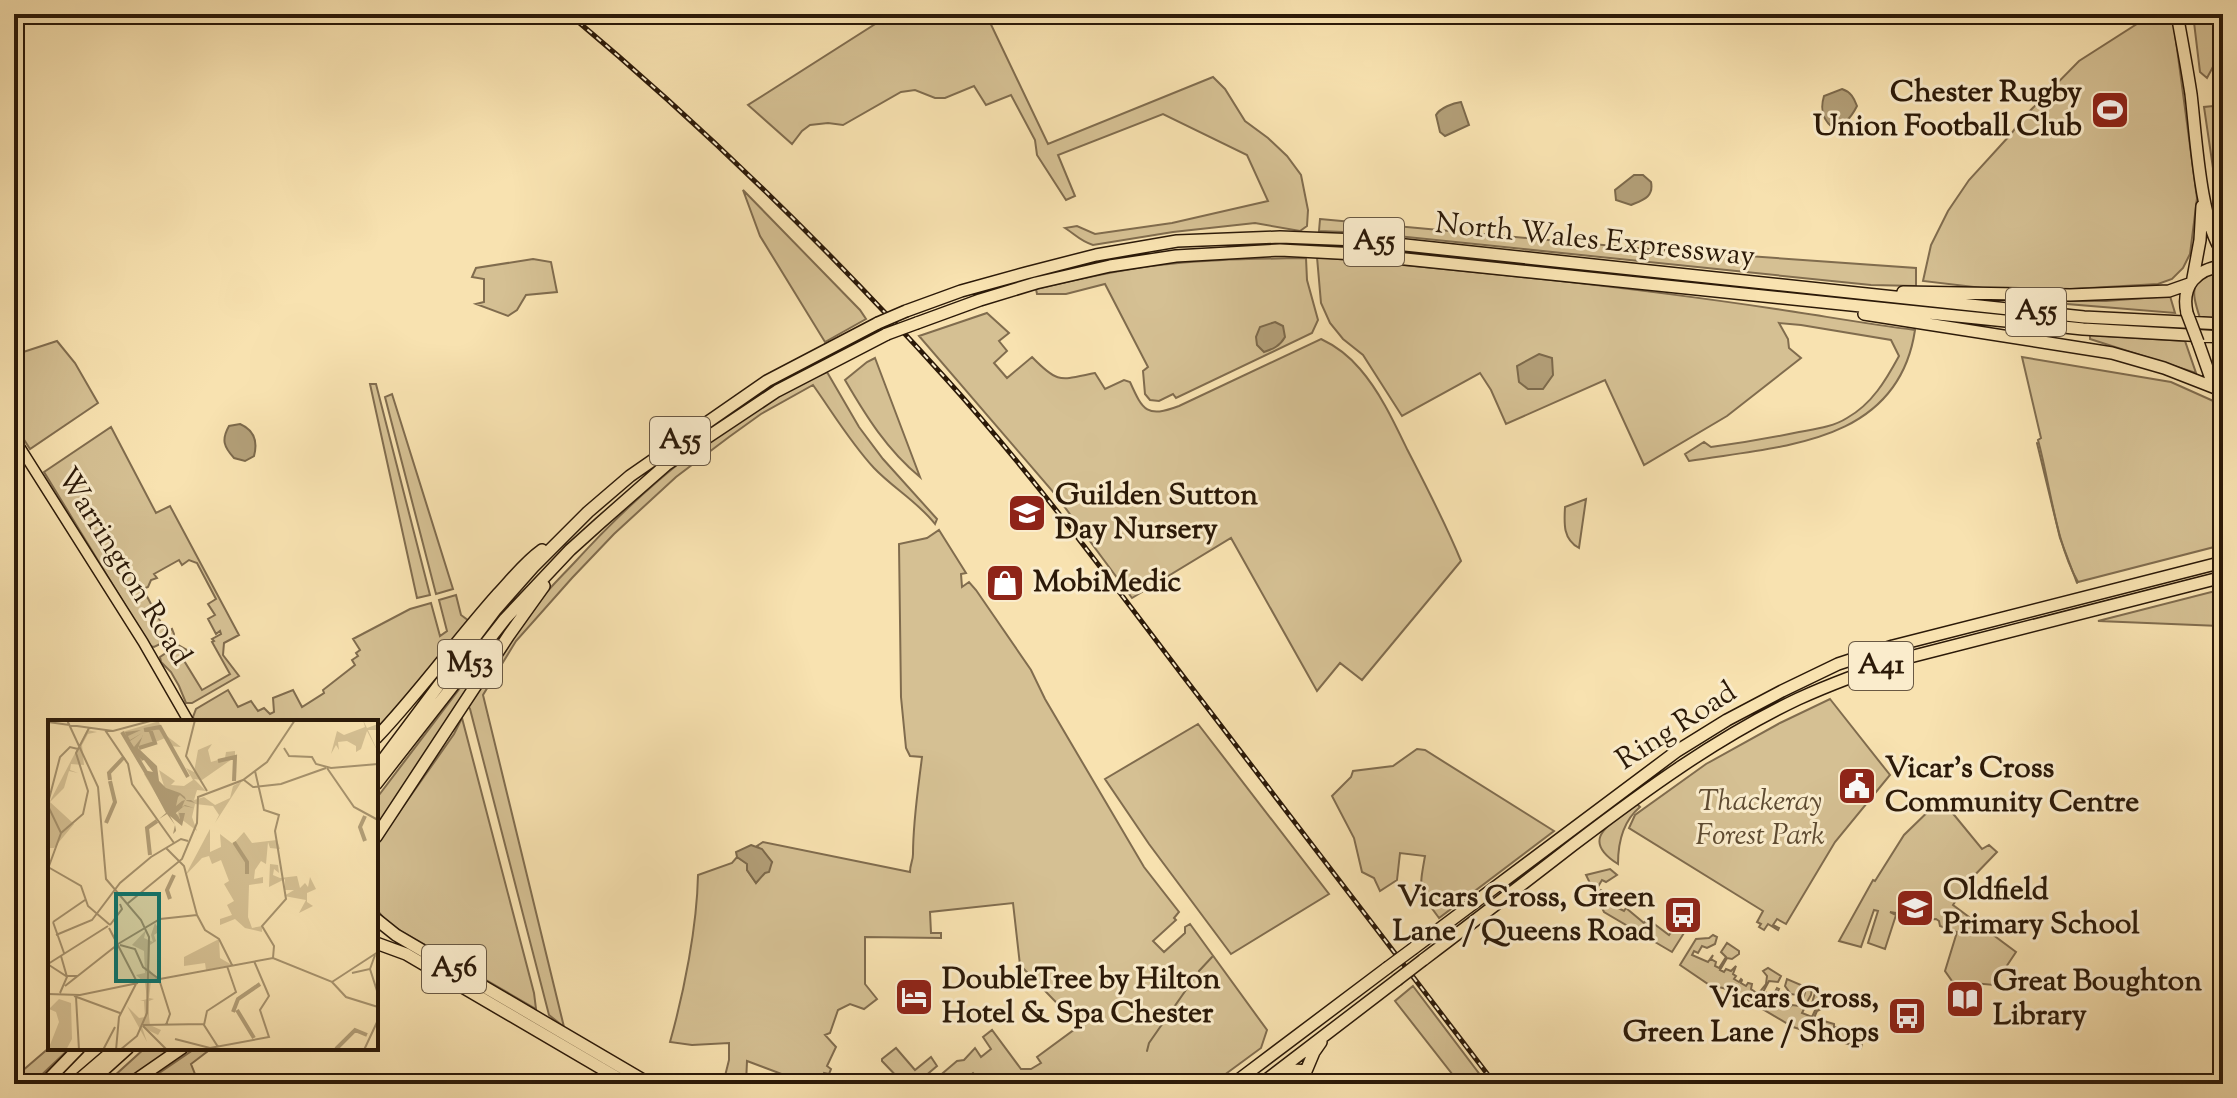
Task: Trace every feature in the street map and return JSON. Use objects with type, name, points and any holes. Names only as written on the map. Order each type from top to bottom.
[{"type":"highway","points":[[2177,14],[2203,193],[2215,239],[2223,253]]},
{"type":"highway","points":[[2203,193],[2200,240],[2186,297],[2187,313],[2210,376],[2220,390]]},
{"type":"highway","name":"North Wales Expressway","points":[[561,538],[630,476],[767,381],[878,323],[961,291],[1096,255],[1177,241],[1280,237],[1358,240],[2084,317],[2223,324]]},
{"type":"highway","name":"North Wales Expressway","points":[[570,550],[666,465],[777,391],[887,334],[1036,283],[1110,266],[1176,256],[1280,250],[1357,254],[2083,329],[2223,337]]},
{"type":"highway","points":[[1849,292],[2070,295],[2169,291],[2191,281],[2204,270],[2223,266]]},
{"type":"highway","points":[[1793,299],[1843,311],[2085,347],[2137,359],[2220,390]]},
{"type":"highway","points":[[378,736],[531,557],[561,538]]},
{"type":"highway","name":"M53","points":[[378,766],[496,609],[561,538]]},
{"type":"highway","points":[[378,834],[509,635],[570,550]]},
{"type":"highway","name":"M53","points":[[378,781],[505,619],[570,550]]},
{"type":"highway","points":[[2183,570],[2223,553]]},
{"type":"highway","name":"Ring Road","points":[[1233,1084],[1677,751],[1782,691],[1838,664],[1893,646],[2223,562]]},
{"type":"highway","points":[[2183,570],[2223,568]]},
{"type":"highway","name":"Ring Road","points":[[1261,1084],[1295,1070],[1306,1071],[1314,1052],[1328,1033],[1643,793],[1705,751],[1797,700],[1854,675],[1906,658],[2223,577]]},
{"type":"highway","name":"A56","points":[[378,921],[396,935],[534,1016],[628,1084]]},
{"type":"highway","name":"A56","points":[[378,944],[406,954],[535,1030],[578,1047],[650,1084]]},
{"type":"highway","points":[[44,1084],[77,1050]]},
{"type":"highway","points":[[74,1084],[114,1050]]},
{"type":"highway","points":[[88,1084],[126,1050]]},
{"type":"highway","points":[[130,1084],[179,1050]]},
{"type":"main road","name":"Warrington Road","points":[[14,438],[143,642],[188,720]]},
{"type":"green space","points":[[891,14],[986,14],[1048,144],[1213,77],[1225,89],[1245,121],[1287,156],[1301,175],[1308,210],[1307,226],[1300,231],[1255,223],[1093,245],[1065,228],[1077,226],[1095,234],[1172,223],[1268,201],[1247,155],[1163,114],[1058,155],[1075,196],[1066,200],[1037,155],[1035,140],[1011,95],[986,105],[974,86],[945,98],[935,98],[915,90],[901,92],[843,125],[810,125],[792,144],[748,105]]},
{"type":"green space","points":[[2193,14],[2223,14],[2222,50],[2207,78],[2200,72]]},
{"type":"green space","name":"Chester Rugby Union Football Club","points":[[2151,15],[2164,16],[2174,26],[2197,198],[2190,254],[2183,268],[2172,279],[2158,284],[2055,290],[1991,289],[1923,281],[1931,245],[1948,211],[1969,180],[2022,119],[2079,61]]},
{"type":"green space","points":[[2213,106],[2223,181],[2223,213],[2220,216],[2204,107]]},
{"type":"green space","points":[[743,190],[866,319],[825,342],[760,236]]},
{"type":"green space","points":[[1320,219],[1636,248],[1916,268],[1916,286],[1871,285],[1368,233],[1319,231]]},
{"type":"green space","points":[[1317,257],[1604,286],[1915,330],[1904,368],[1885,397],[1860,418],[1830,433],[1796,443],[1689,461],[1685,454],[1704,442],[1711,447],[1733,444],[1818,429],[1842,421],[1871,399],[1899,356],[1891,340],[1779,323],[1788,339],[1789,348],[1801,358],[1727,416],[1644,465],[1605,380],[1506,424],[1480,373],[1402,416],[1363,355],[1343,339],[1330,323],[1321,303]]},
{"type":"green space","points":[[1306,258],[1307,280],[1318,320],[1312,333],[1176,398],[1173,394],[1159,401],[1150,400],[1145,394],[1143,371],[1148,367],[1105,284],[1066,294],[1037,294],[1036,289],[1108,273],[1170,264]]},
{"type":"green space","points":[[533,259],[551,262],[557,292],[526,295],[517,310],[508,316],[476,304],[484,302],[484,279],[472,277],[476,268]]},
{"type":"green space","points":[[2223,271],[2223,318],[2200,318],[2195,286],[2204,277]]},
{"type":"green space","points":[[2170,296],[2175,313],[2055,303],[2055,301]]},
{"type":"green space","points":[[987,313],[1009,333],[999,341],[1007,351],[994,363],[1007,378],[1032,357],[1060,378],[1095,373],[1105,389],[1124,380],[1130,382],[1143,406],[1153,411],[1179,406],[1321,339],[1327,342],[1356,364],[1380,397],[1461,561],[1362,680],[1340,663],[1317,691],[1231,538],[1132,598],[1055,494],[919,336]]},
{"type":"green space","points":[[2090,335],[2185,341],[2196,373],[2090,339]]},
{"type":"green space","points":[[57,341],[75,363],[98,403],[30,449],[14,424],[14,355]]},
{"type":"green space","points":[[2022,357],[2171,382],[2223,406],[2223,539],[2218,546],[2078,582],[2059,532]]},
{"type":"green space","points":[[875,358],[920,477],[887,444],[845,380]]},
{"type":"green space","points":[[827,372],[859,427],[937,519],[935,524],[865,458],[813,385],[761,414],[729,437],[676,477],[614,534],[516,641],[483,695],[564,1027],[549,1015],[467,704],[541,598],[629,507],[724,430],[792,388]]},
{"type":"green space","points":[[370,384],[376,384],[430,595],[417,598]]},
{"type":"green space","points":[[392,394],[453,589],[436,594],[385,397]]},
{"type":"green space","points":[[111,427],[156,513],[170,506],[239,635],[224,643],[223,655],[239,676],[192,703],[186,703],[160,657],[178,645],[187,650],[183,659],[202,690],[230,674],[212,642],[221,634],[220,631],[216,634],[208,619],[215,615],[208,604],[216,599],[197,563],[189,560],[182,565],[179,560],[154,574],[157,578],[143,589],[166,632],[172,629],[174,634],[173,638],[150,646],[44,472]]},
{"type":"green space","points":[[1586,499],[1579,548],[1567,536],[1565,507]]},
{"type":"green space","points":[[939,530],[966,573],[961,574],[962,587],[969,582],[976,590],[1031,670],[1144,867],[1179,912],[1174,918],[1176,920],[1153,941],[1164,952],[1185,933],[1185,927],[1190,924],[1267,1030],[1261,1048],[1212,1084],[966,1084],[976,1076],[973,1073],[960,1084],[930,1084],[957,1061],[964,1060],[975,1048],[981,1057],[991,1049],[983,1037],[992,1030],[1021,1069],[1031,1069],[1041,1063],[1037,1057],[1079,1026],[1020,965],[1013,903],[930,912],[931,933],[941,933],[941,938],[865,937],[865,984],[877,999],[864,1009],[850,1004],[838,1010],[830,1033],[825,1035],[836,1047],[827,1066],[831,1069],[829,1074],[824,1073],[820,1084],[808,1084],[747,1061],[746,1084],[723,1084],[729,1060],[729,1043],[692,1045],[670,1042],[689,959],[698,875],[732,863],[737,857],[748,864],[747,870],[756,883],[772,862],[757,846],[763,842],[910,872],[922,757],[910,756],[906,748],[901,697],[899,544],[927,538]]},
{"type":"green space","points":[[2223,589],[2223,627],[2098,621]]},
{"type":"green space","points":[[456,595],[461,615],[469,621],[378,731],[378,720],[194,720],[196,709],[228,690],[238,707],[251,701],[258,711],[264,708],[270,714],[274,712],[273,698],[293,690],[302,707],[324,693],[323,690],[355,665],[352,660],[360,650],[353,639],[410,609],[431,603],[440,636],[447,631],[439,600]]},
{"type":"green space","points":[[504,630],[506,630],[378,827],[378,796]]},
{"type":"green space","name":"Thackeray Forest Park","points":[[1830,699],[1890,775],[1835,842],[1786,924],[1777,919],[1773,925],[1778,930],[1768,924],[1764,930],[1757,922],[1763,911],[1629,828],[1635,815],[1706,764]]},
{"type":"green space","points":[[462,718],[536,1009],[389,924],[378,911],[378,842]]},
{"type":"green space","points":[[1198,724],[1329,894],[1231,954],[1105,779]]},
{"type":"green space","points":[[1417,749],[1425,750],[1554,831],[1439,918],[1422,889],[1425,856],[1400,853],[1397,880],[1380,891],[1374,878],[1362,872],[1354,838],[1332,796],[1353,771],[1393,766]]},
{"type":"green space","name":"Oldfield Primary School","points":[[1941,799],[1982,849],[1989,845],[1997,852],[1970,880],[1953,905],[2016,952],[1994,985],[1952,981],[1945,971],[1957,932],[1940,926],[1936,919],[1925,920],[1911,915],[1908,919],[1903,914],[1890,912],[1896,915],[1885,949],[1868,943],[1878,911],[1874,910],[1861,947],[1839,941],[1873,880],[1904,835]]},
{"type":"green space","points":[[1637,804],[1640,807],[1629,819],[1623,833],[1618,864],[1606,855],[1600,846],[1600,839],[1610,824]]},
{"type":"green space","points":[[1610,869],[1617,875],[1606,882],[1602,880],[1596,890],[1615,899],[1613,903],[1616,905],[1620,903],[1618,908],[1624,911],[1626,908],[1644,923],[1649,920],[1647,924],[1650,926],[1653,923],[1669,935],[1674,928],[1670,922],[1675,911],[1682,915],[1679,919],[1684,933],[1672,952],[1604,912],[1586,875]]},
{"type":"green space","points":[[1717,937],[1715,944],[1707,948],[1702,946],[1698,953],[1694,951],[1692,955],[1708,962],[1713,955],[1711,959],[1719,968],[1726,957],[1721,952],[1727,943],[1739,954],[1732,959],[1727,958],[1720,970],[1731,971],[1736,966],[1734,979],[1739,982],[1741,979],[1746,986],[1752,984],[1751,989],[1758,994],[1766,984],[1767,976],[1763,971],[1768,968],[1781,976],[1778,982],[1769,981],[1762,994],[1773,996],[1777,988],[1775,997],[1784,1002],[1790,993],[1785,986],[1787,979],[1801,985],[1797,995],[1791,994],[1786,1005],[1790,1007],[1799,1006],[1806,987],[1812,989],[1802,1013],[1812,1017],[1817,1006],[1812,1003],[1815,993],[1831,997],[1829,1005],[1817,1011],[1814,1018],[1834,1024],[1834,1027],[1850,1029],[1850,1033],[1853,1030],[1864,1033],[1861,1048],[1793,1027],[1730,990],[1708,984],[1680,965],[1696,939]]},
{"type":"green space","points":[[1413,986],[1487,1084],[1460,1084],[1395,1001]]},
{"type":"green space","points":[[896,1048],[915,1070],[931,1057],[937,1066],[917,1083],[903,1083],[882,1061]]},
{"type":"green space","points":[[48,1049],[68,1050],[32,1084],[14,1084],[14,1078]]},
{"type":"green space","points":[[143,1050],[170,1050],[122,1084],[101,1084],[111,1075],[113,1077]]},
{"type":"green space","points":[[193,1050],[209,1050],[191,1064],[199,1084],[143,1084]]},
{"type":"shaded area","points":[[1842,89],[1852,96],[1857,106],[1847,120],[1833,128],[1824,117],[1824,96]]},
{"type":"shaded area","points":[[1461,102],[1469,125],[1445,136],[1440,132],[1436,115],[1447,106]]},
{"type":"shaded area","points":[[1634,175],[1643,175],[1651,182],[1649,195],[1631,205],[1616,200],[1615,190]]},
{"type":"shaded area","points":[[1275,322],[1283,326],[1285,337],[1276,347],[1264,352],[1257,345],[1256,337],[1260,327]]},
{"type":"shaded area","points":[[1539,354],[1552,358],[1553,375],[1543,389],[1528,389],[1519,382],[1517,366]]},
{"type":"shaded area","points":[[240,424],[249,429],[255,441],[254,456],[245,461],[234,458],[225,443],[229,426]]},
{"type":"shaded area","points":[[751,845],[762,849],[772,862],[769,872],[756,883],[747,870],[747,864],[737,857],[736,852]]},
{"type":"waterway","points":[[2037,443],[2060,538],[2077,583]]},
{"type":"waterway","points":[[1199,971],[1212,957]]},
{"type":"waterway","points":[[1147,1051],[1149,1043],[1195,977]]},
{"type":"railway","points":[[569,14],[669,101],[765,191],[858,284],[979,416],[1097,563],[1495,1084]]},
{"type":"place","name":"Chester Rugby Union Football Club","points":[[2110,110]]},
{"type":"place","name":"Guilden Sutton Day Nursery","points":[[1027,513]]},
{"type":"place","name":"MobiMedic","points":[[1005,583]]},
{"type":"place","name":"Vicar's Cross Community Centre","points":[[1857,786]]},
{"type":"place","name":"Oldfield Primary School","points":[[1915,908]]},
{"type":"place","name":"Vicars Cross, Green Lane / Queens Road","points":[[1683,915]]},
{"type":"place","name":"DoubleTree by Hilton Hotel & Spa Chester","points":[[914,997]]},
{"type":"place","name":"Great Boughton Library","points":[[1965,999]]},
{"type":"place","name":"Vicars Cross, Green Lane / Shops","points":[[1907,1016]]}]
